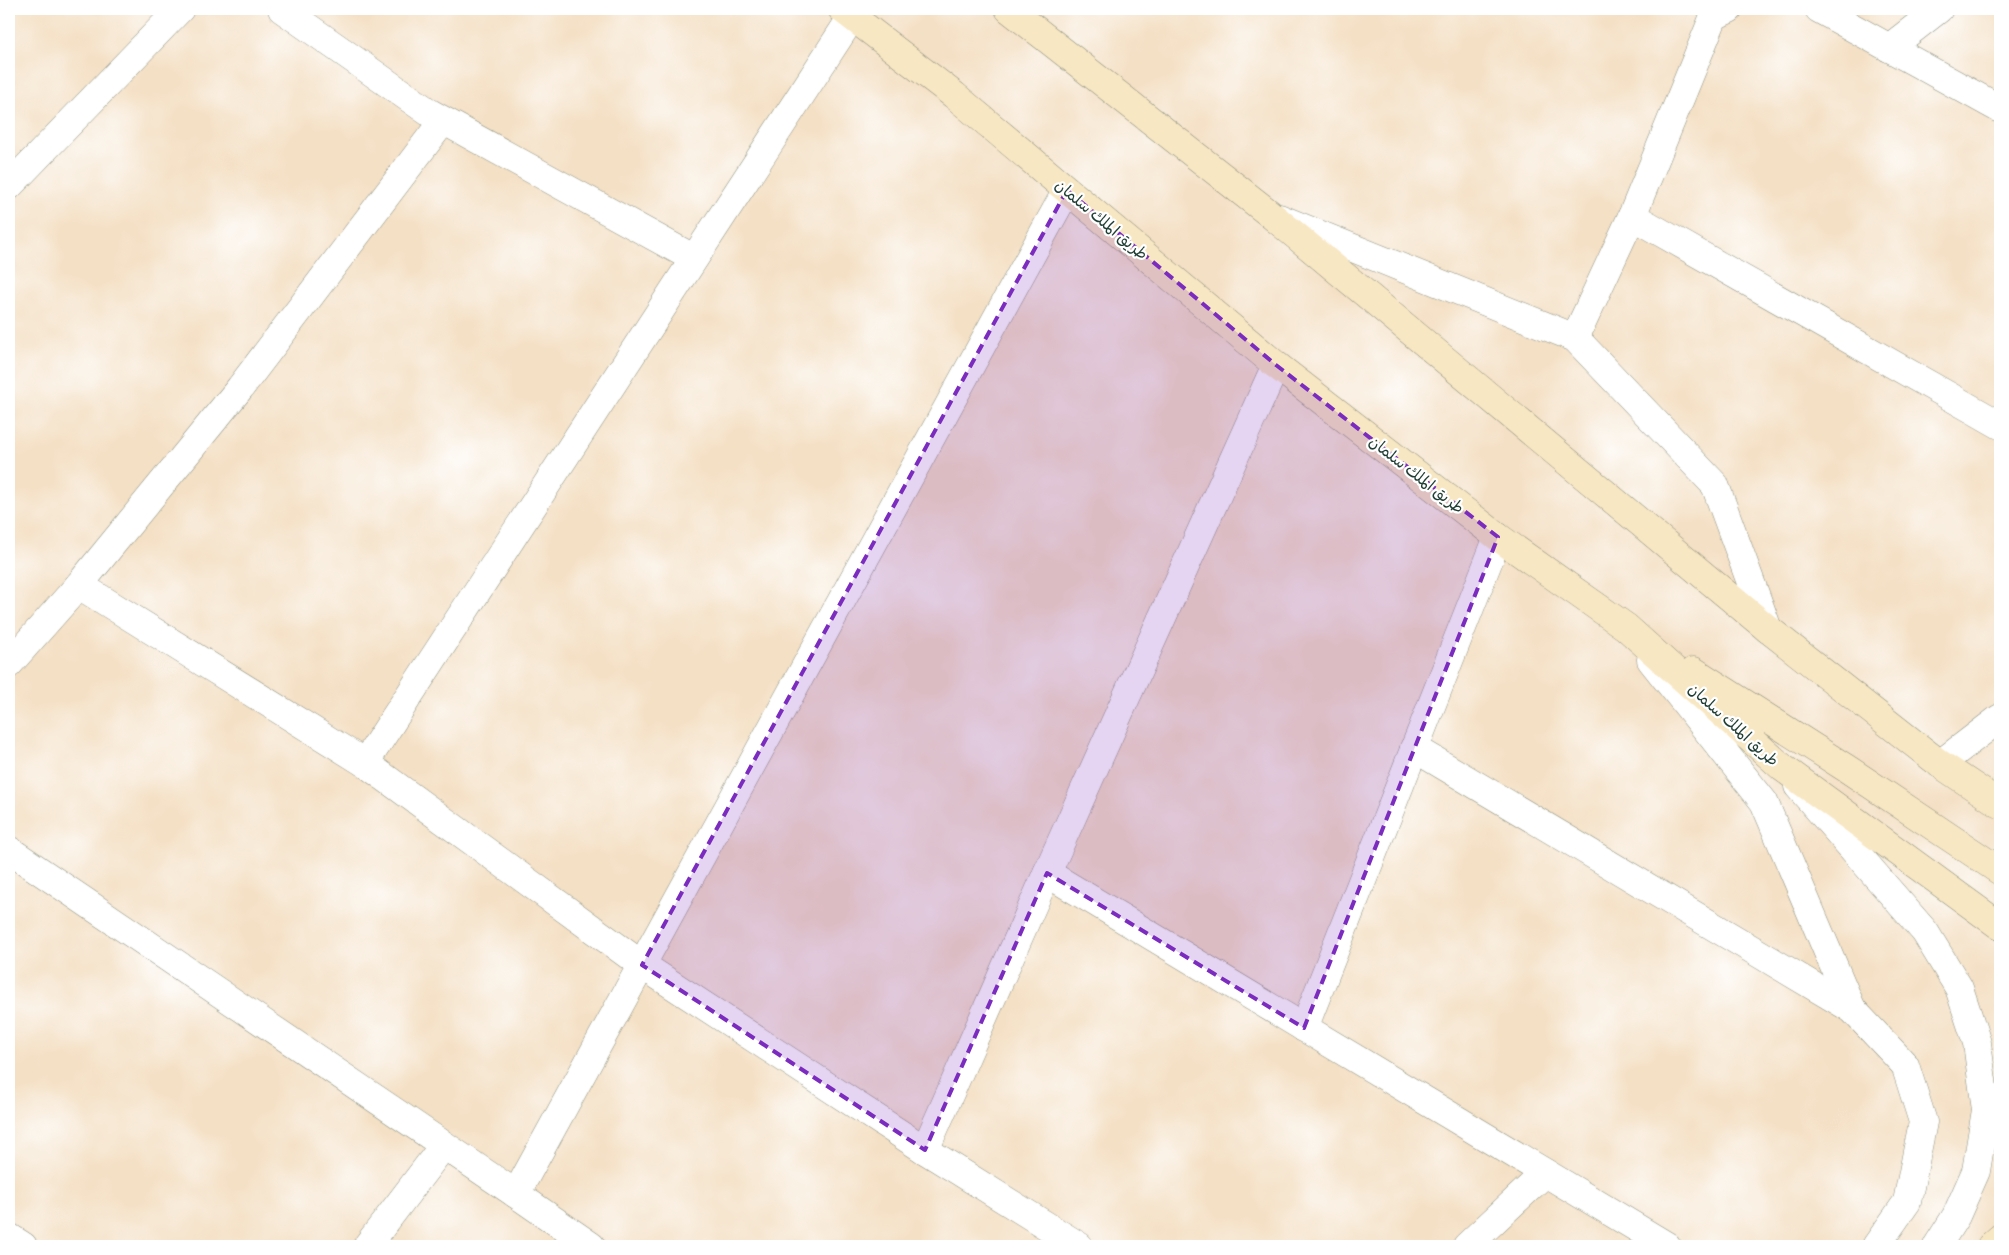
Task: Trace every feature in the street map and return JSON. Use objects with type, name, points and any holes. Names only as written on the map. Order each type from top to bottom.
[{"type":"main road","points":[[1009,9],[1270,214],[1768,629],[1940,764],[2000,804]]},
{"type":"main road","name":"طريق الملك سلمان","points":[[847,13],[954,95],[1276,365],[1498,537],[1626,627],[1783,768],[2000,926]]},
{"type":"main road","points":[[1626,627],[1848,770],[2000,871]]},
{"type":"main road","points":[[1991,1246],[2000,1238]]},
{"type":"street","points":[[9,186],[180,9]]},
{"type":"street","points":[[282,9],[443,121],[693,258]]},
{"type":"street","points":[[1575,338],[1632,216],[1714,16],[1729,9]]},
{"type":"street","points":[[1819,9],[2000,109]]},
{"type":"street","points":[[1889,48],[1939,9]]},
{"type":"street","points":[[365,763],[693,258],[847,13]]},
{"type":"street","points":[[9,664],[79,586],[240,388],[443,121]]},
{"type":"street","points":[[516,1194],[1067,190]]},
{"type":"street","points":[[1270,214],[1575,338],[1715,485],[1768,629]]},
{"type":"street","points":[[1632,216],[2000,425]]},
{"type":"street","points":[[925,1150],[1047,873],[1276,365]]},
{"type":"street","points":[[1304,1028],[1498,537]]},
{"type":"street","points":[[79,586],[365,763],[642,966],[925,1150],[1079,1246]]},
{"type":"street","points":[[1626,627],[1764,802],[1852,1009]]},
{"type":"street","points":[[2000,718],[1940,764],[2000,791]]},
{"type":"street","points":[[1414,748],[1852,1009],[1905,1065],[1923,1122],[1907,1202],[1876,1246]]},
{"type":"street","points":[[1783,768],[1925,932],[1959,988],[1962,997],[1977,1044],[1986,1110],[1976,1171],[1956,1216],[1937,1246]]},
{"type":"street","points":[[9,850],[591,1246]]},
{"type":"street","points":[[1047,873],[1667,1246]]},
{"type":"street","points":[[367,1246],[444,1145]]},
{"type":"street","points":[[1467,1246],[1545,1173]]},
{"type":"street","points":[[9,1236],[23,1246]]},
{"type":"highlighted area","points":[[1067,190],[1276,365],[1498,537],[1304,1028],[1047,873],[925,1150],[642,965]]}]
